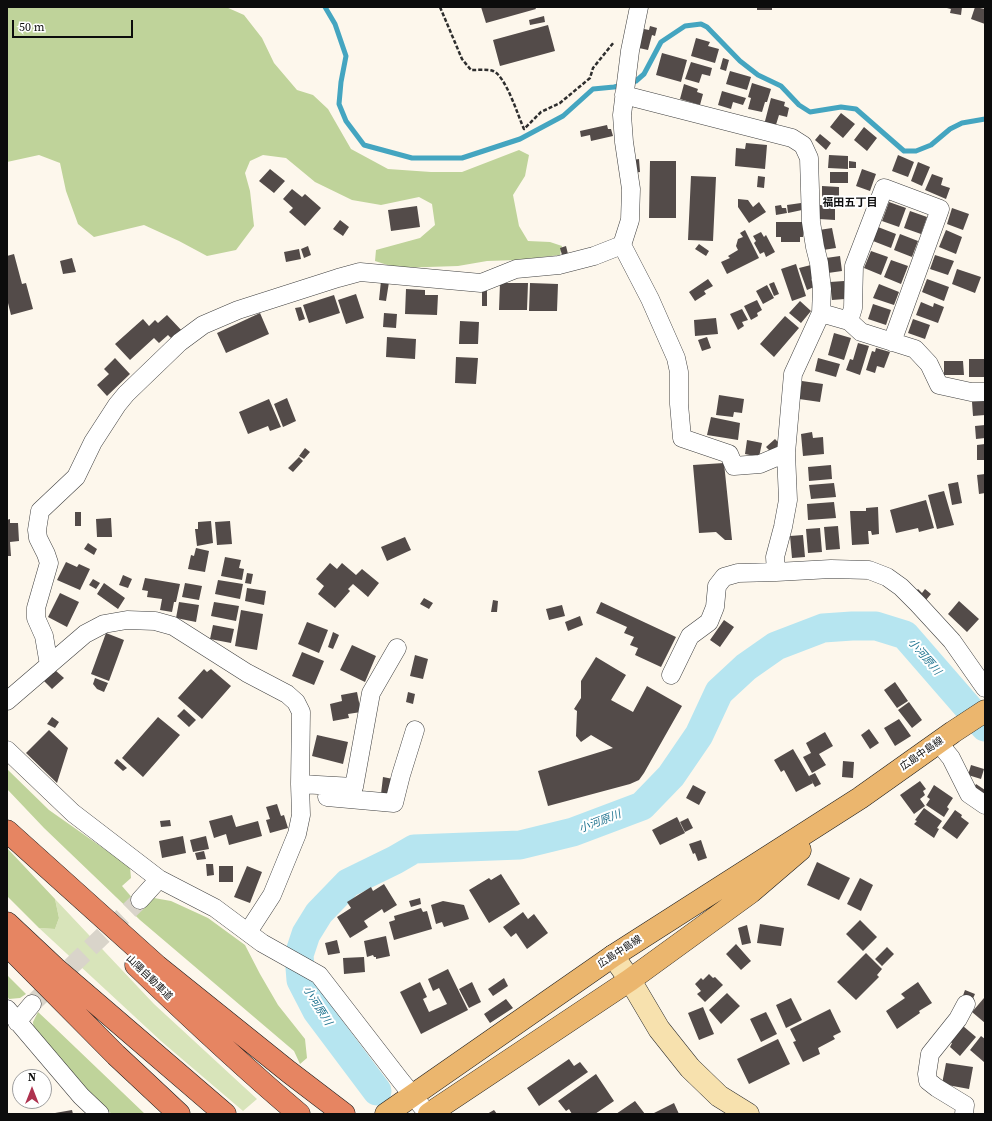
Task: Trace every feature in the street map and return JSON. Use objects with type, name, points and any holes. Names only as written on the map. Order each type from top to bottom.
[{"type":"highway","points":[[7,832],[157,966],[344,1114]]},
{"type":"highway","name":"山陽自動車道","points":[[7,832],[99,930],[192,1019],[299,1114]]},
{"type":"highway","points":[[7,923],[55,968],[225,1114]]},
{"type":"highway","points":[[7,945],[116,1055],[179,1114]]},
{"type":"main road","name":"広島中島線","points":[[386,1114],[612,956],[860,798],[945,737],[985,711]]},
{"type":"main road","name":"広島中島線","points":[[428,1114],[630,980],[751,892],[860,798]]},
{"type":"street","points":[[637,14],[622,115],[624,142],[631,189],[630,220],[622,245],[650,299],[676,358],[679,372],[679,404],[682,438],[729,454],[734,466],[760,464],[786,453]]},
{"type":"street","points":[[624,95],[792,138],[803,145],[809,158],[811,222],[819,263],[822,289],[821,313],[793,374],[786,453],[788,500],[775,557],[776,572]]},
{"type":"street","points":[[849,321],[853,308],[854,266],[884,188],[940,209],[892,342]]},
{"type":"street","points":[[48,665],[44,636],[36,618],[36,608],[48,562],[46,554],[38,538],[37,530],[40,511],[76,477],[93,442],[126,394],[180,342],[203,325],[238,310],[360,272],[481,283],[516,269],[559,265],[594,256],[622,245]]},
{"type":"street","points":[[821,313],[849,321],[861,332],[915,350],[929,364],[939,385],[971,392],[985,392]]},
{"type":"street","points":[[671,675],[690,636],[709,622],[714,607],[717,586],[724,577],[738,573],[831,569],[869,570],[888,577],[901,587],[918,604],[952,641],[985,688]]},
{"type":"street","points":[[7,701],[85,634],[104,624],[127,620],[155,621],[173,626],[246,673],[287,694],[296,702],[301,712],[301,815],[297,834],[272,895],[248,932]]},
{"type":"street","points":[[300,790],[354,787],[371,693],[398,648]]},
{"type":"street","points":[[300,790],[394,803],[415,730]]},
{"type":"street","points":[[945,737],[951,758],[969,794],[985,805]]},
{"type":"street","points":[[7,750],[73,812],[159,879],[215,908],[262,943],[319,975],[428,1114]]},
{"type":"street","points":[[140,900],[159,879]]},
{"type":"street","points":[[612,956],[630,980],[659,1029],[690,1068],[719,1096],[748,1114]]},
{"type":"street","points":[[32,1004],[12,1015],[81,1096],[100,1114]]},
{"type":"street","points":[[964,1114],[965,1104],[928,1081],[927,1074],[930,1054],[958,1019],[966,1004]]},
{"type":"path","points":[[440,7],[462,59],[471,70],[494,71],[501,77],[509,91],[524,129],[541,112],[560,103],[590,78],[593,68],[637,14]]},
{"type":"green space","points":[[7,7],[226,7],[244,15],[262,38],[274,63],[297,90],[313,95],[328,109],[351,149],[388,169],[431,172],[462,172],[519,150],[529,155],[525,176],[513,195],[519,226],[528,241],[550,242],[562,246],[560,255],[517,260],[487,261],[458,266],[397,268],[375,261],[376,250],[420,238],[435,225],[432,204],[419,197],[381,205],[352,200],[315,182],[286,158],[263,155],[250,161],[245,173],[250,191],[254,226],[236,250],[207,256],[144,225],[94,237],[78,224],[66,191],[60,163],[39,155],[7,162]]},
{"type":"green space","points":[[7,769],[49,810],[130,867],[131,878],[122,886],[141,908],[154,898],[171,901],[208,918],[245,945],[278,1005],[305,1039],[307,1058],[300,1064],[294,1051],[140,920],[44,828],[7,789]]},
{"type":"green space","points":[[7,848],[55,899],[59,918],[55,929],[39,928],[7,896]]},
{"type":"green space","points":[[55,899],[154,1004],[257,1099],[243,1111],[161,1041],[39,928],[55,929],[59,918]]},
{"type":"green space","points":[[7,975],[26,994],[20,998],[9,999],[7,996]]},
{"type":"green space","points":[[38,1012],[145,1114],[112,1114],[102,1106],[34,1033],[33,1022]]},
{"type":"building","points":[[481,7],[535,7],[536,9],[486,23]]},
{"type":"building","points":[[757,7],[772,7],[772,10],[757,10]]},
{"type":"building","points":[[943,7],[962,7],[961,15],[950,13],[951,9]]},
{"type":"building","points":[[975,7],[985,9],[985,24],[971,19]]},
{"type":"building","points":[[544,16],[545,22],[530,25],[529,20]]},
{"type":"building","points":[[548,25],[555,51],[500,66],[493,40]]},
{"type":"building","points":[[650,26],[657,28],[655,36],[652,35],[648,50],[639,48],[644,29],[649,30]]},
{"type":"building","points":[[696,38],[710,42],[708,46],[719,49],[715,63],[691,56]]},
{"type":"building","points":[[662,53],[687,60],[681,82],[656,75]]},
{"type":"building","points":[[723,58],[729,60],[726,71],[720,69]]},
{"type":"building","points":[[691,62],[712,68],[710,76],[702,74],[699,83],[685,79]]},
{"type":"building","points":[[730,71],[751,77],[747,90],[726,84]]},
{"type":"building","points":[[752,83],[771,89],[762,112],[748,109],[751,98],[748,97]]},
{"type":"building","points":[[684,84],[698,89],[697,92],[703,94],[700,105],[680,99]]},
{"type":"building","points":[[722,91],[746,98],[743,105],[733,102],[731,109],[718,105]]},
{"type":"building","points":[[771,98],[785,102],[784,106],[789,108],[787,117],[779,115],[775,128],[764,125]]},
{"type":"building","points":[[841,113],[855,124],[843,138],[830,127]]},
{"type":"building","points":[[607,125],[608,129],[611,129],[613,136],[591,141],[590,135],[581,137],[580,131]]},
{"type":"building","points":[[864,127],[877,138],[867,151],[854,140]]},
{"type":"building","points":[[820,134],[831,143],[826,150],[815,140]]},
{"type":"building","points":[[746,143],[767,145],[765,169],[735,166],[736,148],[745,149]]},
{"type":"building","points":[[829,155],[848,156],[848,169],[828,168]]},
{"type":"building","points":[[898,155],[914,162],[908,177],[892,171]]},
{"type":"building","points":[[639,159],[640,172],[634,173],[632,160]]},
{"type":"building","points":[[650,161],[676,161],[676,218],[649,218]]},
{"type":"building","points":[[849,161],[856,162],[856,168],[849,168]]},
{"type":"building","points":[[918,162],[930,167],[922,186],[911,181]]},
{"type":"building","points":[[270,169],[285,181],[274,193],[259,181]]},
{"type":"building","points":[[862,169],[876,174],[870,191],[856,186]]},
{"type":"building","points":[[830,172],[848,172],[848,183],[830,183]]},
{"type":"building","points":[[932,174],[943,178],[941,185],[950,188],[946,199],[925,190]]},
{"type":"building","points":[[691,176],[716,177],[713,241],[688,240]]},
{"type":"building","points":[[758,176],[765,177],[764,188],[757,187]]},
{"type":"building","points":[[822,186],[839,187],[839,199],[822,199]]},
{"type":"building","points":[[292,189],[302,197],[305,194],[321,208],[305,226],[289,212],[293,208],[283,199]]},
{"type":"building","points":[[738,199],[748,200],[753,207],[759,202],[766,212],[749,223],[738,207]]},
{"type":"building","points":[[889,202],[906,208],[899,227],[882,221]]},
{"type":"building","points":[[801,203],[802,210],[788,213],[787,205]]},
{"type":"building","points":[[781,205],[782,208],[786,208],[787,213],[776,215],[775,206]]},
{"type":"building","points":[[820,205],[835,205],[835,220],[819,219]]},
{"type":"building","points":[[417,206],[420,227],[391,231],[388,210]]},
{"type":"building","points":[[952,208],[969,214],[963,230],[947,224]]},
{"type":"building","points":[[910,211],[927,217],[921,234],[904,228]]},
{"type":"building","points":[[340,220],[349,227],[343,236],[333,229]]},
{"type":"building","points":[[776,222],[803,222],[803,237],[800,237],[800,242],[781,242],[781,237],[776,237]]},
{"type":"building","points":[[878,227],[896,234],[891,248],[873,241]]},
{"type":"building","points":[[832,228],[836,248],[823,250],[819,230]]},
{"type":"building","points":[[745,230],[759,258],[727,274],[721,262],[730,258],[728,256],[738,250],[736,246],[738,239],[743,237],[740,233]]},
{"type":"building","points":[[946,230],[962,237],[956,254],[939,247]]},
{"type":"building","points":[[761,232],[764,237],[766,235],[775,252],[766,257],[764,252],[760,254],[754,243],[756,241],[753,236]]},
{"type":"building","points":[[900,234],[918,241],[912,257],[894,250]]},
{"type":"building","points":[[699,244],[709,251],[706,256],[695,249]]},
{"type":"building","points":[[308,246],[311,255],[304,258],[301,249]]},
{"type":"building","points":[[566,246],[568,254],[562,255],[560,248]]},
{"type":"building","points":[[299,249],[301,259],[286,262],[284,252]]},
{"type":"building","points":[[871,251],[888,257],[881,275],[864,268]]},
{"type":"building","points":[[14,254],[22,284],[26,283],[33,309],[11,315],[7,299],[7,256]]},
{"type":"building","points":[[935,255],[954,261],[948,275],[930,269]]},
{"type":"building","points":[[840,256],[842,271],[828,273],[826,258]]},
{"type":"building","points":[[72,258],[76,272],[63,274],[60,261]]},
{"type":"building","points":[[891,260],[908,266],[901,284],[884,277]]},
{"type":"building","points":[[796,264],[806,296],[792,301],[781,269]]},
{"type":"building","points":[[811,265],[815,277],[811,279],[814,287],[807,290],[799,268]]},
{"type":"building","points":[[957,269],[981,277],[975,293],[952,284]]},
{"type":"building","points":[[708,279],[713,286],[704,291],[706,294],[695,301],[689,292]]},
{"type":"building","points":[[927,279],[949,287],[944,301],[922,292]]},
{"type":"building","points":[[381,281],[389,282],[386,301],[379,300]]},
{"type":"building","points":[[844,281],[845,299],[832,300],[830,282]]},
{"type":"building","points":[[774,282],[779,294],[774,296],[769,284]]},
{"type":"building","points":[[500,283],[528,283],[527,310],[499,310]]},
{"type":"building","points":[[530,283],[558,284],[557,311],[529,311]]},
{"type":"building","points":[[879,284],[899,292],[894,305],[873,298]]},
{"type":"building","points":[[767,285],[774,298],[763,304],[756,291]]},
{"type":"building","points":[[482,287],[487,287],[487,306],[482,306]]},
{"type":"building","points":[[406,289],[425,290],[425,295],[438,295],[437,315],[405,314]]},
{"type":"building","points":[[356,294],[364,318],[346,324],[338,300]]},
{"type":"building","points":[[334,295],[340,313],[309,323],[303,305]]},
{"type":"building","points":[[757,300],[762,310],[757,313],[758,316],[751,320],[744,306]]},
{"type":"building","points":[[800,301],[811,311],[801,323],[789,313]]},
{"type":"building","points":[[921,302],[933,307],[934,303],[944,307],[938,323],[916,315]]},
{"type":"building","points":[[873,304],[891,310],[886,325],[868,319]]},
{"type":"building","points":[[301,307],[305,319],[299,321],[295,308]]},
{"type":"building","points":[[742,309],[748,320],[742,322],[744,326],[738,330],[730,314]]},
{"type":"building","points":[[260,313],[269,334],[226,353],[217,333]]},
{"type":"building","points":[[384,313],[397,314],[396,328],[383,327]]},
{"type":"building","points":[[167,315],[184,333],[174,341],[168,335],[159,343],[154,338],[130,360],[115,344],[143,319],[149,326],[155,320],[158,323]]},
{"type":"building","points":[[785,316],[799,328],[774,357],[760,344]]},
{"type":"building","points":[[716,318],[718,334],[695,336],[694,320]]},
{"type":"building","points":[[913,319],[930,325],[925,339],[908,333]]},
{"type":"building","points":[[460,321],[479,322],[478,344],[459,344]]},
{"type":"building","points":[[834,333],[851,338],[844,360],[828,355]]},
{"type":"building","points":[[387,337],[416,339],[415,359],[386,357]]},
{"type":"building","points":[[707,337],[711,348],[702,351],[698,340]]},
{"type":"building","points":[[858,343],[869,346],[860,375],[846,370],[850,359],[853,360]]},
{"type":"building","points":[[876,348],[890,352],[884,368],[877,366],[875,373],[866,370],[872,351],[875,352]]},
{"type":"building","points":[[456,357],[478,358],[476,384],[455,383]]},
{"type":"building","points":[[115,358],[130,374],[107,396],[97,385],[109,374],[104,369]]},
{"type":"building","points":[[818,358],[840,364],[836,377],[815,371]]},
{"type":"building","points":[[969,359],[985,359],[985,377],[969,377]]},
{"type":"building","points":[[944,361],[963,361],[964,375],[944,375]]},
{"type":"building","points":[[802,381],[823,384],[820,402],[799,399]]},
{"type":"building","points":[[719,395],[744,399],[742,413],[734,412],[733,417],[716,415]]},
{"type":"building","points":[[287,398],[296,421],[283,427],[274,404]]},
{"type":"building","points":[[269,399],[281,427],[270,431],[268,426],[248,434],[239,412]]},
{"type":"building","points":[[985,401],[985,415],[973,416],[972,402]]},
{"type":"building","points":[[711,417],[740,423],[738,440],[707,435]]},
{"type":"building","points":[[985,425],[985,438],[976,439],[975,426]]},
{"type":"building","points":[[812,432],[813,438],[823,437],[824,454],[803,456],[801,434]]},
{"type":"building","points":[[775,439],[780,444],[771,452],[766,447]]},
{"type":"building","points":[[747,440],[762,443],[759,457],[745,454]]},
{"type":"building","points":[[985,444],[985,460],[977,460],[977,445]]},
{"type":"building","points":[[305,448],[310,452],[304,459],[299,456]]},
{"type":"building","points":[[299,457],[303,461],[293,472],[288,468]]},
{"type":"building","points":[[724,463],[732,540],[725,540],[716,532],[699,533],[693,465]]},
{"type":"building","points":[[831,465],[832,479],[809,481],[808,467]]},
{"type":"building","points":[[985,474],[985,493],[979,494],[977,475]]},
{"type":"building","points":[[958,482],[962,503],[952,505],[948,484]]},
{"type":"building","points":[[834,483],[836,497],[811,499],[809,485]]},
{"type":"building","points":[[944,491],[954,525],[937,529],[928,495]]},
{"type":"building","points":[[926,500],[934,528],[919,532],[918,528],[896,533],[890,510]]},
{"type":"building","points":[[834,502],[836,518],[808,520],[807,504]]},
{"type":"building","points":[[878,507],[879,534],[872,535],[871,531],[868,531],[869,544],[852,545],[850,511],[866,511],[866,508]]},
{"type":"building","points":[[75,512],[81,512],[81,526],[75,526]]},
{"type":"building","points":[[111,518],[112,537],[97,537],[96,519]]},
{"type":"building","points":[[10,519],[10,523],[18,523],[19,541],[10,542],[11,556],[7,556],[7,520]]},
{"type":"building","points":[[211,521],[213,543],[197,546],[195,529],[198,529],[198,522]]},
{"type":"building","points":[[230,521],[232,544],[217,545],[215,522]]},
{"type":"building","points":[[838,526],[840,549],[826,550],[824,527]]},
{"type":"building","points":[[820,528],[822,552],[808,553],[806,529]]},
{"type":"building","points":[[803,535],[805,557],[792,558],[790,536]]},
{"type":"building","points":[[405,537],[411,550],[387,561],[381,547]]},
{"type":"building","points":[[88,543],[97,549],[94,555],[84,549]]},
{"type":"building","points":[[196,548],[209,551],[205,572],[188,569],[191,555],[194,556]]},
{"type":"building","points":[[225,557],[241,560],[239,568],[244,569],[242,580],[221,576]]},
{"type":"building","points":[[66,562],[77,567],[79,564],[90,569],[80,590],[57,580]]},
{"type":"building","points":[[330,563],[337,569],[342,563],[356,575],[362,569],[379,583],[368,597],[353,584],[348,589],[350,591],[335,608],[318,594],[324,586],[316,579]]},
{"type":"building","points":[[247,573],[253,574],[251,584],[245,583]]},
{"type":"building","points":[[123,575],[132,579],[128,588],[119,585]]},
{"type":"building","points":[[145,578],[180,584],[172,612],[160,610],[162,599],[147,597],[148,591],[142,590]]},
{"type":"building","points":[[93,579],[100,583],[96,589],[89,585]]},
{"type":"building","points":[[218,580],[243,584],[240,599],[215,594]]},
{"type":"building","points":[[104,583],[125,598],[118,609],[97,594]]},
{"type":"building","points":[[185,583],[202,586],[199,600],[182,597]]},
{"type":"building","points":[[247,588],[266,591],[264,605],[245,601]]},
{"type":"building","points":[[918,589],[922,593],[925,589],[931,594],[926,600],[916,591]]},
{"type":"building","points":[[60,593],[79,602],[67,627],[48,617]]},
{"type":"building","points":[[424,598],[433,603],[429,609],[420,604]]},
{"type":"building","points":[[493,600],[498,601],[497,612],[491,612]]},
{"type":"building","points":[[959,601],[979,619],[967,632],[948,614]]},
{"type":"building","points":[[179,602],[199,605],[196,622],[176,618]]},
{"type":"building","points":[[214,602],[239,606],[236,621],[211,616]]},
{"type":"building","points":[[601,602],[676,637],[661,667],[635,655],[638,648],[630,645],[634,637],[624,633],[627,627],[596,613]]},
{"type":"building","points":[[562,605],[565,616],[549,620],[546,609]]},
{"type":"building","points":[[241,610],[263,614],[257,650],[235,646]]},
{"type":"building","points":[[580,616],[583,625],[568,631],[565,622]]},
{"type":"building","points":[[724,620],[734,627],[720,647],[710,640]]},
{"type":"building","points":[[307,622],[328,630],[319,653],[298,644]]},
{"type":"building","points":[[213,625],[234,629],[231,643],[210,639]]},
{"type":"building","points":[[333,632],[339,635],[333,649],[328,647]]},
{"type":"building","points":[[106,633],[124,640],[109,681],[91,674]]},
{"type":"building","points":[[352,645],[376,656],[365,682],[340,670]]},
{"type":"building","points":[[302,652],[324,661],[314,685],[292,676]]},
{"type":"building","points":[[415,655],[428,659],[423,679],[410,676]]},
{"type":"building","points":[[596,657],[626,675],[611,700],[633,712],[647,686],[682,706],[639,780],[630,784],[548,806],[538,771],[613,748],[591,735],[581,742],[576,736],[577,711],[574,709],[581,698],[581,681]]},
{"type":"building","points":[[204,669],[207,672],[211,669],[231,686],[202,719],[178,698]]},
{"type":"building","points":[[55,670],[64,678],[52,689],[44,681]]},
{"type":"building","points":[[95,678],[108,683],[104,692],[97,689],[93,684]]},
{"type":"building","points":[[895,682],[908,701],[897,708],[884,690]]},
{"type":"building","points":[[357,692],[361,712],[348,714],[349,718],[333,721],[330,704],[342,701],[341,695]]},
{"type":"building","points":[[408,692],[415,694],[413,704],[406,702]]},
{"type":"building","points":[[909,702],[922,720],[912,728],[898,710]]},
{"type":"building","points":[[184,709],[196,720],[189,727],[177,716]]},
{"type":"building","points":[[52,717],[59,722],[55,728],[47,724]]},
{"type":"building","points":[[158,717],[180,735],[143,777],[122,758]]},
{"type":"building","points":[[899,719],[911,736],[895,746],[884,728]]},
{"type":"building","points":[[869,729],[879,743],[870,749],[861,735]]},
{"type":"building","points":[[49,730],[68,748],[57,783],[26,753]]},
{"type":"building","points":[[825,732],[833,746],[819,754],[826,765],[812,773],[803,757],[811,753],[806,743]]},
{"type":"building","points":[[317,735],[348,742],[343,764],[312,756]]},
{"type":"building","points":[[793,749],[813,783],[796,792],[784,770],[781,772],[774,760]]},
{"type":"building","points":[[117,759],[127,768],[123,771],[114,763]]},
{"type":"building","points":[[843,761],[854,762],[853,778],[842,777]]},
{"type":"building","points":[[971,765],[984,769],[981,779],[968,775]]},
{"type":"building","points":[[815,773],[821,784],[815,787],[809,776]]},
{"type":"building","points":[[383,777],[393,779],[390,795],[381,794]]},
{"type":"building","points":[[920,781],[926,789],[923,791],[925,795],[920,799],[925,806],[914,814],[900,795]]},
{"type":"building","points":[[976,784],[985,790],[983,795],[973,789]]},
{"type":"building","points":[[693,785],[706,792],[699,805],[686,798]]},
{"type":"building","points":[[934,785],[953,798],[947,807],[949,809],[944,817],[926,805],[930,799],[927,797]]},
{"type":"building","points":[[277,804],[281,816],[284,815],[288,828],[270,833],[266,820],[270,819],[266,807]]},
{"type":"building","points":[[924,808],[942,821],[937,828],[939,829],[934,838],[914,824],[917,821],[915,820]]},
{"type":"building","points":[[955,810],[969,823],[957,839],[942,828]]},
{"type":"building","points":[[232,815],[236,827],[258,821],[262,836],[229,845],[226,834],[214,838],[209,821]]},
{"type":"building","points":[[677,817],[685,833],[660,845],[652,830]]},
{"type":"building","points":[[688,818],[693,828],[685,832],[680,822]]},
{"type":"building","points":[[170,820],[171,826],[161,827],[160,821]]},
{"type":"building","points":[[183,836],[186,853],[162,858],[159,841]]},
{"type":"building","points":[[206,836],[209,849],[193,852],[190,840]]},
{"type":"building","points":[[701,840],[707,858],[698,861],[689,844]]},
{"type":"building","points":[[204,851],[206,859],[197,860],[195,853]]},
{"type":"building","points":[[817,862],[850,878],[839,900],[807,885]]},
{"type":"building","points":[[206,864],[213,864],[214,875],[207,876]]},
{"type":"building","points":[[219,866],[233,866],[233,882],[219,882]]},
{"type":"building","points":[[247,866],[262,872],[250,903],[234,897]]},
{"type":"building","points":[[501,874],[520,904],[489,923],[469,890],[489,878],[491,880]]},
{"type":"building","points":[[860,878],[873,885],[861,911],[847,904]]},
{"type":"building","points":[[384,884],[397,905],[384,913],[382,909],[364,921],[368,927],[350,938],[337,917],[351,908],[347,902],[371,887],[373,891]]},
{"type":"building","points":[[420,898],[421,904],[411,907],[409,901]]},
{"type":"building","points":[[443,901],[464,905],[469,919],[444,927],[442,922],[436,924],[431,905]]},
{"type":"building","points":[[421,908],[423,912],[427,911],[432,929],[394,940],[389,922],[395,920],[394,916]]},
{"type":"building","points":[[523,912],[528,919],[534,914],[548,933],[527,949],[516,933],[511,937],[503,927]]},
{"type":"building","points":[[860,920],[877,937],[863,951],[846,934]]},
{"type":"building","points":[[760,924],[784,928],[781,946],[757,943]]},
{"type":"building","points":[[747,925],[751,943],[742,945],[738,928]]},
{"type":"building","points":[[386,936],[390,956],[376,959],[373,955],[367,957],[364,941]]},
{"type":"building","points":[[337,940],[340,953],[328,955],[325,943]]},
{"type":"building","points":[[736,944],[751,961],[741,970],[726,954]]},
{"type":"building","points":[[887,947],[894,954],[882,966],[875,959]]},
{"type":"building","points":[[866,953],[882,969],[877,975],[879,977],[856,1000],[837,982]]},
{"type":"building","points":[[364,957],[365,972],[344,974],[343,958]]},
{"type":"building","points":[[448,969],[468,1010],[421,1034],[400,992],[420,982],[427,997],[423,999],[429,1012],[447,1004],[439,988],[433,991],[428,979]]},
{"type":"building","points":[[709,974],[713,978],[715,977],[723,985],[705,1002],[697,994],[701,991],[695,984],[701,978],[703,980]]},
{"type":"building","points":[[504,978],[508,986],[493,996],[488,989]]},
{"type":"building","points":[[472,982],[481,1002],[469,1008],[459,989]]},
{"type":"building","points":[[918,982],[932,1003],[919,1011],[920,1013],[897,1029],[886,1011],[905,998],[901,994]]},
{"type":"building","points":[[965,990],[975,994],[970,1005],[961,1001]]},
{"type":"building","points":[[727,993],[740,1006],[721,1024],[709,1010]]},
{"type":"building","points":[[791,998],[802,1020],[786,1028],[776,1005]]},
{"type":"building","points":[[984,998],[985,999],[985,1023],[972,1012]]},
{"type":"building","points":[[506,999],[513,1008],[490,1023],[484,1014]]},
{"type":"building","points":[[703,1007],[714,1034],[699,1040],[688,1013]]},
{"type":"building","points":[[830,1009],[841,1032],[833,1036],[835,1039],[818,1048],[820,1054],[803,1062],[793,1042],[796,1041],[790,1029]]},
{"type":"building","points":[[766,1012],[777,1034],[761,1042],[750,1019]]},
{"type":"building","points":[[963,1026],[976,1037],[960,1056],[950,1047],[952,1043],[950,1042]]},
{"type":"building","points":[[981,1036],[985,1039],[984,1062],[970,1050]]},
{"type":"building","points":[[778,1039],[790,1064],[749,1084],[737,1059]]},
{"type":"building","points":[[569,1059],[574,1066],[580,1062],[588,1072],[539,1106],[527,1088]]},
{"type":"building","points":[[946,1063],[973,1067],[969,1089],[942,1084]]},
{"type":"building","points":[[596,1074],[614,1101],[595,1114],[572,1114],[569,1109],[566,1111],[558,1101]]},
{"type":"building","points":[[635,1101],[645,1114],[616,1114]]},
{"type":"building","points":[[674,1103],[679,1114],[652,1114]]},
{"type":"building","points":[[72,1110],[73,1114],[55,1114],[55,1113]]},
{"type":"building","points":[[494,1110],[497,1114],[487,1114]]},
{"type":"waterway","points":[[325,7],[335,24],[346,56],[339,104],[346,121],[364,145],[412,158],[462,158],[520,139],[563,116],[593,89],[623,85]]},
{"type":"waterway","points":[[630,82],[636,81],[644,74],[661,42],[685,26],[701,24],[707,27],[740,61],[758,75],[781,86],[799,105],[810,112],[841,107],[856,109],[904,151],[916,151],[931,145],[950,129],[962,123],[985,119]]},
{"type":"waterway","name":"小河原川","points":[[377,1091],[317,1011],[301,980],[299,955],[306,934],[319,913],[348,883],[414,849],[520,845],[573,832],[642,806],[671,776],[699,735],[719,692],[746,667],[776,646],[823,628],[876,626],[905,635],[985,727]]},
{"type":"tunnel","points":[[32,1004],[140,900]]},
{"type":"district","name":"福田五丁目","points":[[850,203]]}]
